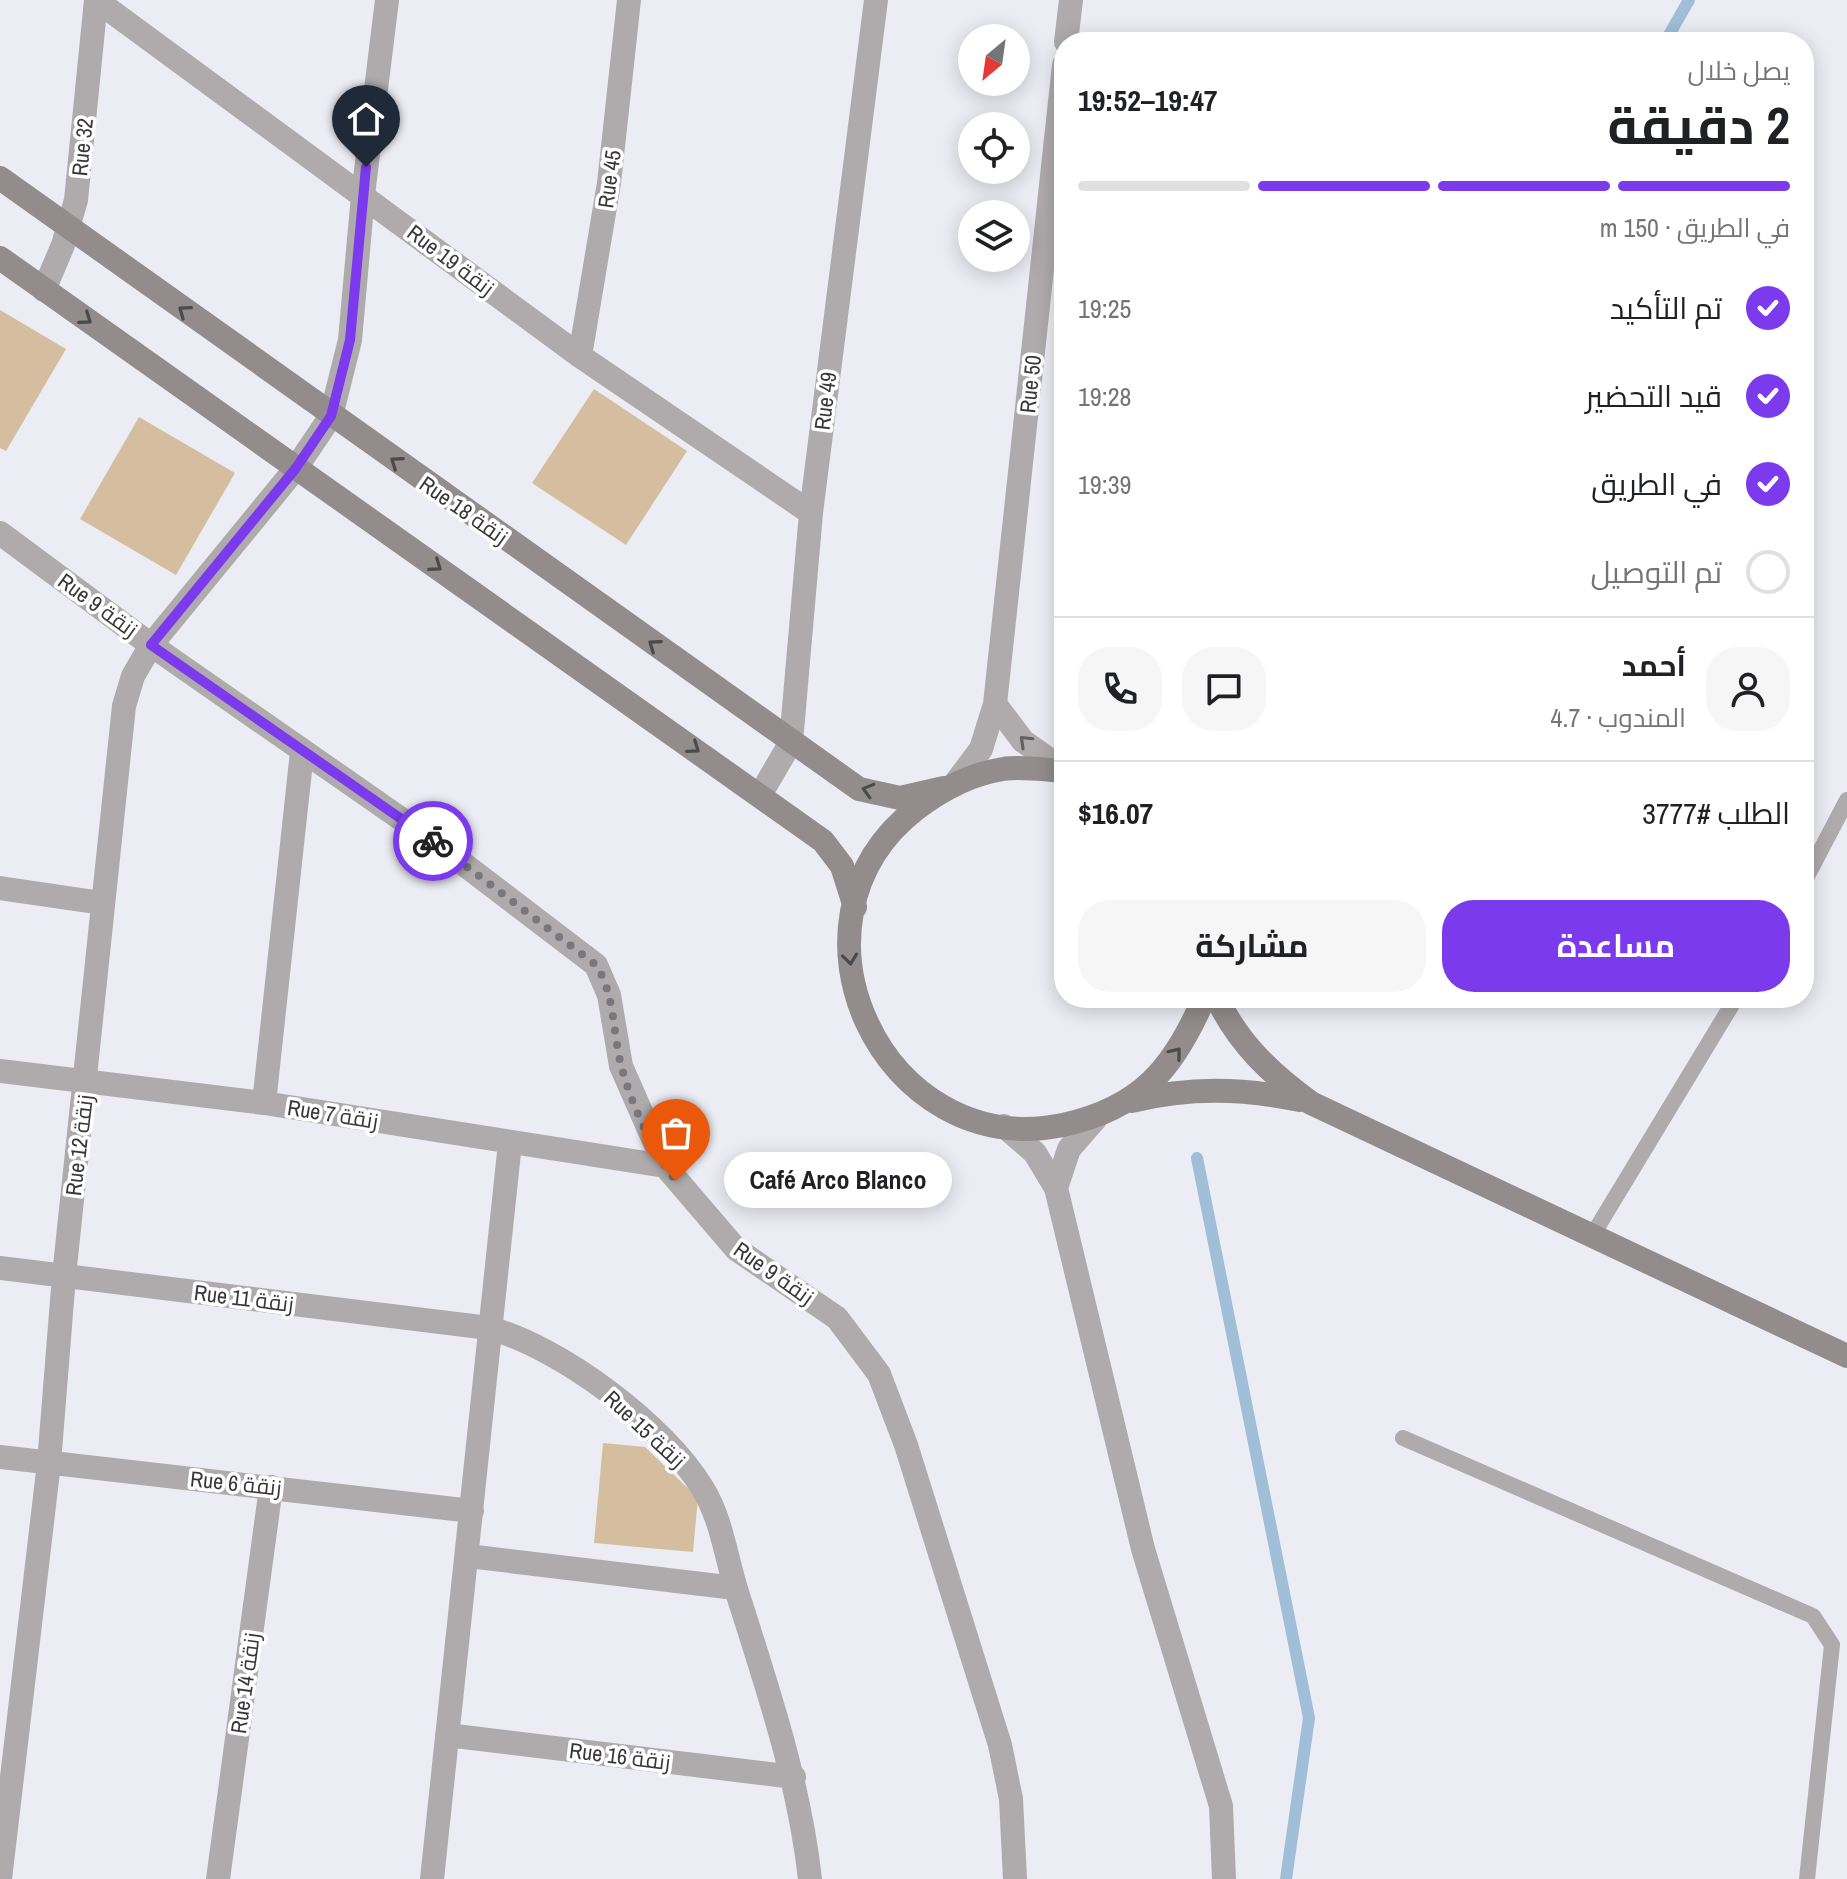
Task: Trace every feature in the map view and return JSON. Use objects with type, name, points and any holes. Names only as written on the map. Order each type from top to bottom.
[{"type":"street","name":"Rue 19 زنقة","points":[[96,0],[580,356],[811,513]]},
{"type":"street","name":"Rue 32","points":[[44,290],[69,228],[82,147],[96,0]]},
{"type":"street","name":"Rue 12 زنقة","points":[[0,1879],[49,1463],[64,1276],[87,1081],[102,903],[124,706],[133,676],[151,645],[296,468],[331,416],[350,340],[363,195],[387,0]]},
{"type":"street","name":"Rue 45","points":[[580,356],[609,183],[629,0]]},
{"type":"street","name":"Rue 49","points":[[760,795],[791,742],[811,513],[876,0]]},
{"type":"street","points":[[1067,32],[1071,0]]},
{"type":"street","name":"Rue 50","points":[[949,786],[981,749],[995,704],[1054,158]]},
{"type":"street","name":"Rue 18 زنقة","points":[[0,178],[859,789],[900,798],[949,786]]},
{"type":"street","points":[[0,258],[823,841],[842,866],[855,907]]},
{"type":"street","name":"Rue 9 زنقة","points":[[0,533],[151,645],[440,846],[596,965],[609,995],[621,1066],[665,1166],[736,1249],[837,1318],[879,1374],[906,1445],[1000,1745],[1011,1799],[1015,1879]]},
{"type":"street","points":[[995,704],[1023,741],[1054,763]]},
{"type":"street","points":[[264,1103],[302,752]]},
{"type":"street","points":[[1054,770],[1003,769],[949,786],[895,826],[861,879],[847,940],[855,1002],[884,1058],[930,1100],[982,1124],[1039,1130],[1096,1118]]},
{"type":"street","points":[[0,888],[102,903]]},
{"type":"street","points":[[1056,1188],[1069,1149],[1096,1118],[1145,1089],[1183,1046],[1200,1008]]},
{"type":"street","points":[[1223,1008],[1248,1048],[1277,1078],[1311,1103],[1847,1356]]},
{"type":"street","name":"Rue 7 زنقة","points":[[0,1071],[264,1103],[665,1166]]},
{"type":"street","points":[[1121,1103],[1168,1092],[1216,1089],[1263,1092],[1311,1103]]},
{"type":"street","points":[[1004,1126],[1035,1153],[1056,1188],[1143,1549],[1221,1806],[1224,1879]]},
{"type":"street","points":[[432,1879],[510,1143]]},
{"type":"street","name":"Rue 11 زنقة","points":[[0,1268],[489,1328]]},
{"type":"street","name":"Rue 15 زنقة","points":[[489,1328],[536,1344],[567,1361],[634,1415],[678,1456],[703,1489],[714,1511],[794,1777],[810,1879]]},
{"type":"street","name":"Rue 6 زنقة","points":[[0,1457],[472,1511]]},
{"type":"street","name":"Rue 14 زنقة","points":[[218,1879],[271,1487]]},
{"type":"street","points":[[468,1556],[735,1588]]},
{"type":"street","name":"Rue 16 زنقة","points":[[447,1735],[794,1777]]},
{"type":"lane","points":[[1814,863],[1847,800]]},
{"type":"lane","points":[[1592,1236],[1730,1008]]},
{"type":"lane","points":[[1403,1438],[1813,1616],[1832,1645],[1807,1879]]},
{"type":"building","points":[[0,310],[66,349],[6,451],[0,448]]},
{"type":"building","points":[[594,389],[687,451],[626,545],[532,483]]},
{"type":"building","points":[[139,417],[235,473],[176,575],[80,519]]},
{"type":"building","points":[[603,1443],[645,1447],[698,1498],[693,1552],[594,1543]]},
{"type":"waterway","points":[[1671,32],[1689,0]]},
{"type":"waterway","points":[[1197,1158],[1309,1718],[1286,1879]]},
{"type":"way so far","points":[[433,841],[585,953],[604,976],[621,1066],[650,1136],[676,1181]]},
{"type":"place","name":"Café Arco Blanco","points":[[676,1181]]},
{"type":"route","points":[[366,167],[350,340],[331,416],[296,468],[151,645],[433,841]]}]
